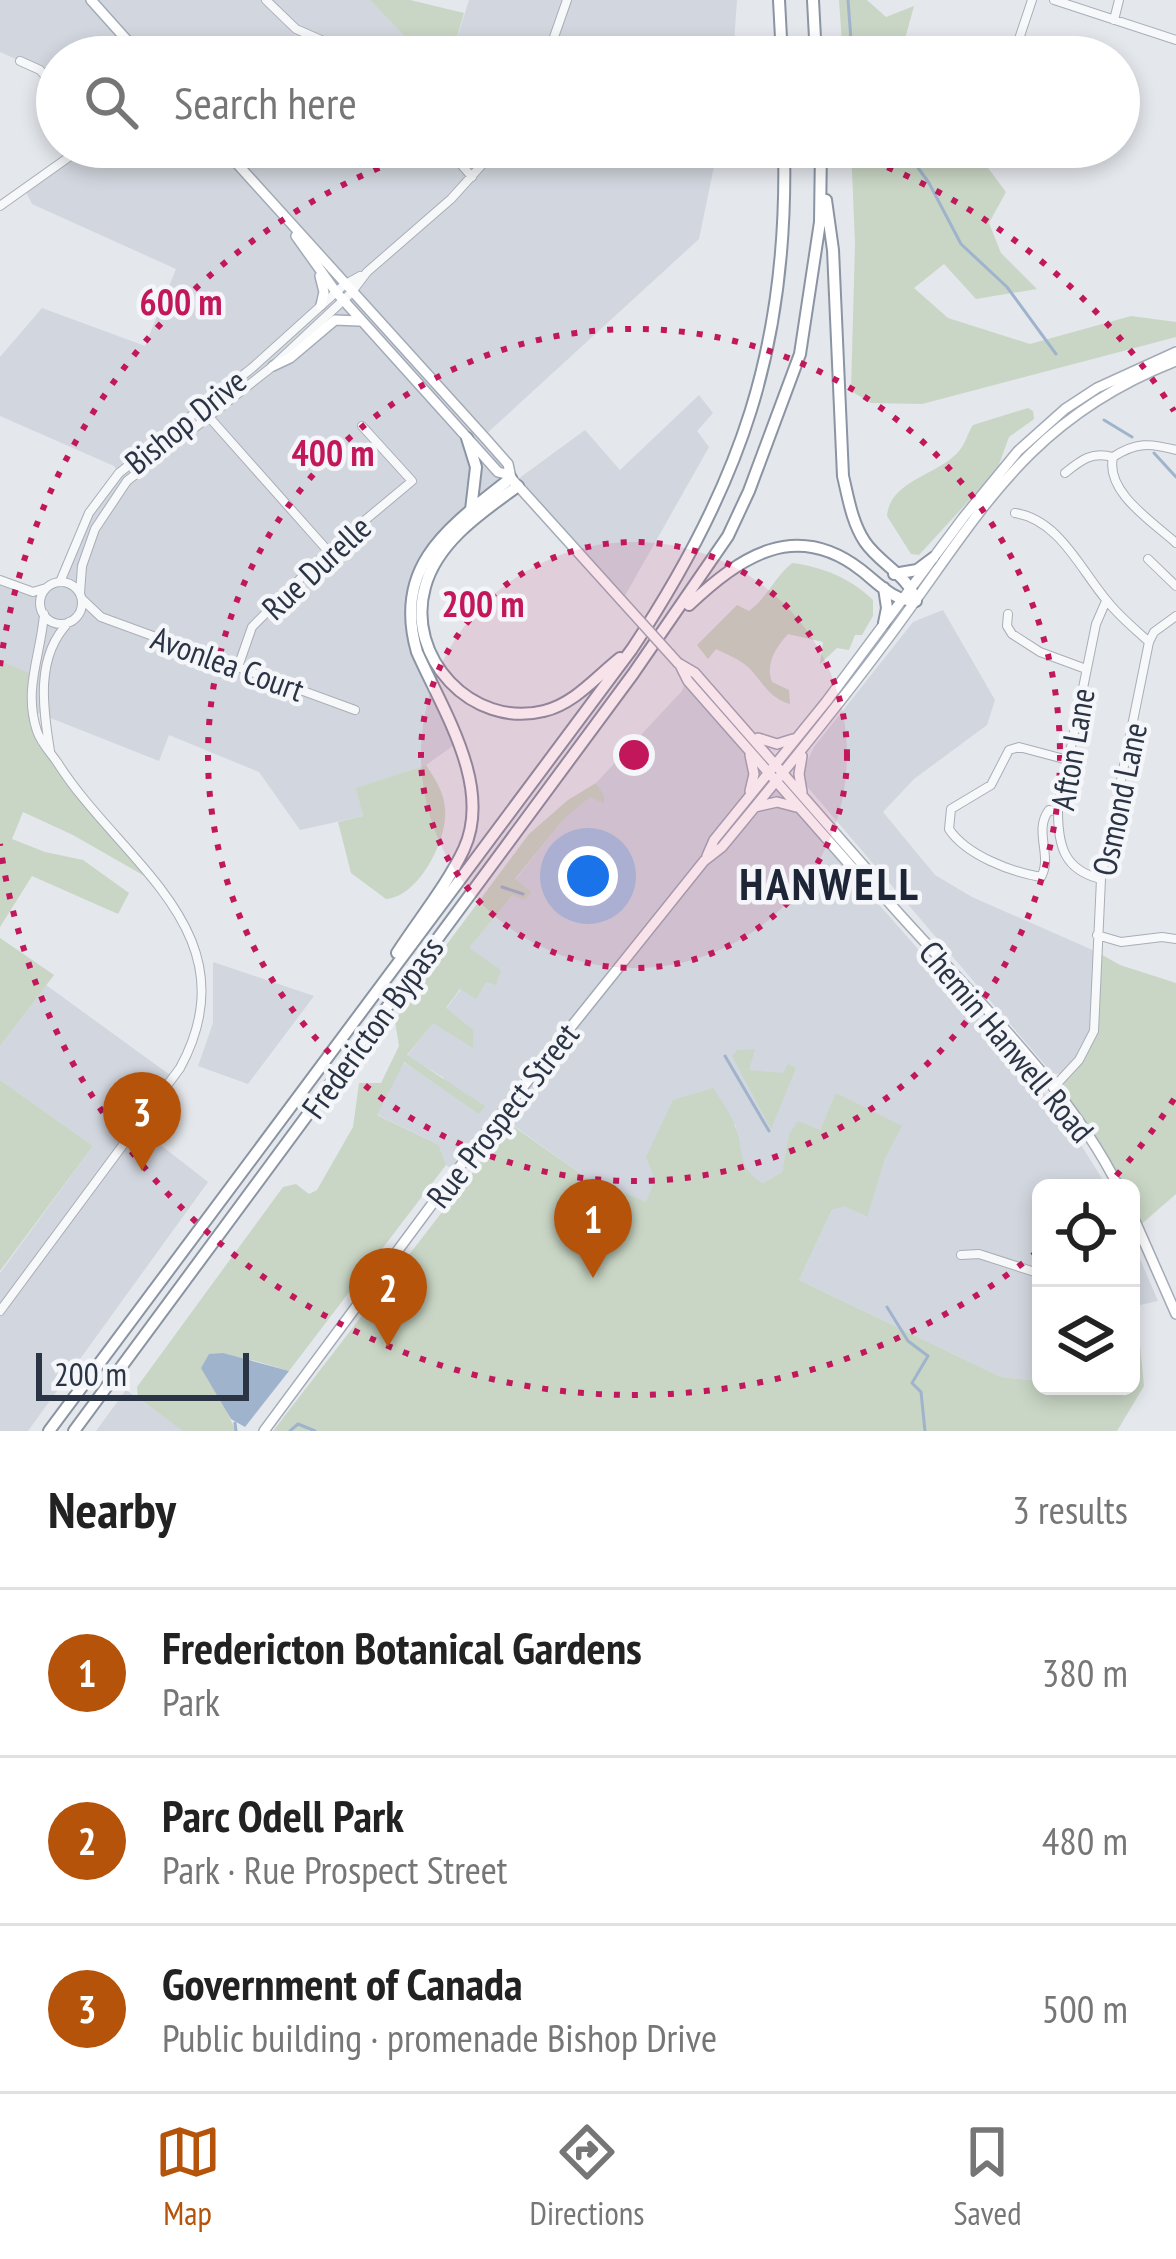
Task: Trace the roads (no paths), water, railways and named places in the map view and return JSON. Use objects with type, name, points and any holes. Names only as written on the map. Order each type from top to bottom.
[{"type":"highway","points":[[779,0],[781,36]]},
{"type":"highway","points":[[813,0],[815,36]]},
{"type":"highway","name":"Fredericton Bypass","points":[[49,1431],[632,649],[682,572],[747,430],[772,336],[780,284],[783,168]]},
{"type":"highway","points":[[670,624],[727,571],[768,549],[790,546],[844,557],[900,601],[916,601],[912,586],[862,538],[843,476],[833,250],[822,170]]},
{"type":"highway","points":[[670,624],[728,536],[800,354],[813,288],[822,170]]},
{"type":"highway","points":[[467,438],[476,467],[471,512]]},
{"type":"highway","points":[[512,480],[453,540],[431,571],[424,589],[422,626],[433,661],[468,699],[528,713],[564,702],[632,649]]},
{"type":"highway","points":[[346,1030],[456,862],[473,815],[471,782],[417,652],[409,615],[419,568],[432,547],[512,480]]},
{"type":"highway","points":[[895,574],[917,570],[933,558]]},
{"type":"highway","points":[[884,588],[884,622]]},
{"type":"highway","name":"Fredericton Bypass","points":[[74,1431],[670,624]]},
{"type":"main road","points":[[93,1],[123,36]]},
{"type":"main road","name":"Chemin Hanwell Road","points":[[240,168],[295,230],[365,323],[678,663],[748,750],[776,773]]},
{"type":"main road","name":"Chemin Hanwell Road","points":[[295,230],[315,266],[486,439],[508,464],[512,480]]},
{"type":"main road","points":[[315,266],[323,288],[321,305]]},
{"type":"main road","points":[[273,366],[290,358],[335,320],[365,323]]},
{"type":"main road","name":"Rue Prospect Street","points":[[264,1431],[470,1153],[704,861],[722,847],[798,737],[1007,464],[1041,429],[1097,388],[1176,352]]},
{"type":"main road","name":"Rue Prospect Street","points":[[776,773],[803,751],[1023,457],[1083,407],[1176,361]]},
{"type":"main road","name":"Chemin Hanwell Road","points":[[678,663],[695,673],[750,734],[864,881],[886,899],[1081,1121],[1114,1179]]},
{"type":"main road","points":[[750,734],[777,744],[798,737]]},
{"type":"main road","points":[[748,750],[754,774],[752,802],[801,803],[803,751]]},
{"type":"main road","points":[[1140,1239],[1176,1314]]},
{"type":"street","points":[[266,0],[308,36]]},
{"type":"street","points":[[554,36],[567,0]]},
{"type":"street","points":[[1020,36],[1032,0]]},
{"type":"street","points":[[1054,0],[1176,40]]},
{"type":"street","points":[[1114,20],[1119,0]]},
{"type":"street","points":[[20,61],[36,68]]},
{"type":"street","points":[[0,206],[53,168]]},
{"type":"street","points":[[464,168],[472,177]]},
{"type":"street","points":[[344,292],[480,168]]},
{"type":"street","name":"Bishop Drive","points":[[60,582],[89,513],[109,484],[321,305],[344,292]]},
{"type":"street","name":"Bishop Drive","points":[[81,596],[85,556],[108,505],[137,472],[273,366],[344,292]]},
{"type":"street","points":[[201,408],[328,551]]},
{"type":"street","name":"Rue Durelle","points":[[238,667],[252,628],[328,551],[412,481],[362,426]]},
{"type":"street","points":[[1065,473],[1085,457],[1113,457],[1134,444],[1176,450]]},
{"type":"street","points":[[1113,457],[1112,480],[1176,543]]},
{"type":"street","points":[[1015,513],[1030,515],[1052,531],[1106,601],[1149,642],[1154,632],[1176,616]]},
{"type":"street","points":[[1148,559],[1176,586]]},
{"type":"street","points":[[0,580],[33,592],[60,582],[71,584],[81,596],[72,620],[58,633],[45,674],[51,752]]},
{"type":"street","points":[[0,1311],[180,1068],[196,1034],[202,995],[199,961],[188,928],[168,897],[80,795],[37,730],[31,692],[47,587]]},
{"type":"street","points":[[33,592],[55,622],[72,620]]},
{"type":"street","name":"Avonlea Court","points":[[81,596],[101,616],[355,710]]},
{"type":"street","name":"Afton Lane","points":[[1101,879],[1084,875],[1063,853],[1058,811],[1096,624],[1106,601]]},
{"type":"street","points":[[1008,614],[1007,626],[1025,644],[1086,669]]},
{"type":"street","name":"Avonlea Court","points":[[72,620],[101,616]]},
{"type":"street","name":"Osmond Lane","points":[[1053,1088],[1079,1060],[1094,1031],[1101,879],[1149,642]]},
{"type":"street","points":[[1058,811],[1049,810],[1043,818],[1047,866],[1041,878],[981,855],[949,829],[951,809],[991,785],[1009,750],[1019,747],[1068,760]]},
{"type":"street","points":[[1097,935],[1121,942],[1176,939]]},
{"type":"street","points":[[961,1256],[979,1254],[1032,1271]]},
{"type":"water","points":[[223,1353],[289,1371],[245,1427],[231,1419],[201,1368],[209,1354]]},
{"type":"waterway","points":[[848,0],[851,36]]},
{"type":"waterway","points":[[918,168],[961,244],[1007,287],[1056,354]]},
{"type":"waterway","points":[[1104,420],[1132,437]]},
{"type":"waterway","points":[[1154,453],[1176,477]]},
{"type":"waterway","points":[[502,887],[523,894]]},
{"type":"waterway","points":[[725,1056],[769,1131]]},
{"type":"waterway","points":[[887,1307],[908,1341],[928,1356],[912,1383],[921,1392],[925,1431]]},
{"type":"waterway","points":[[235,1423],[236,1431]]},
{"type":"waterway","points":[[290,1431],[298,1424],[315,1431]]},
{"type":"place","name":"Government of Canada","points":[[142,1171]]},
{"type":"place","name":"Fredericton Botanical Gardens","points":[[593,1278]]},
{"type":"place","name":"Parc Odell Park","points":[[388,1347]]},
{"type":"district","name":"HANWELL","points":[[830,883]]}]
